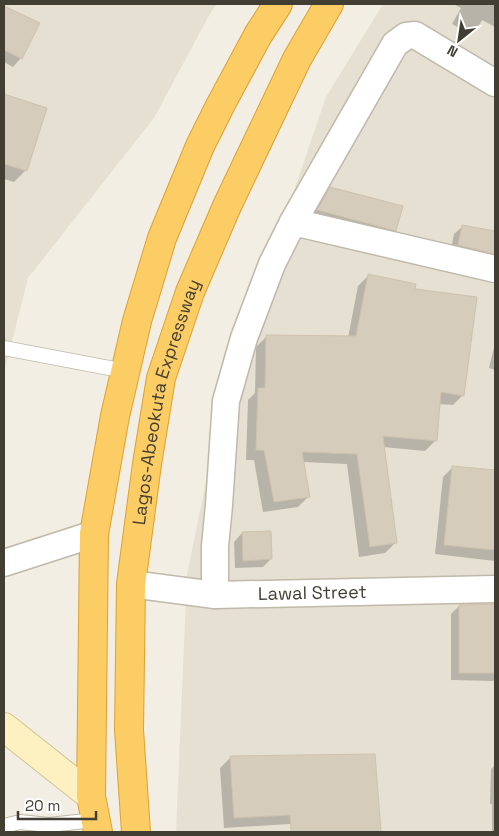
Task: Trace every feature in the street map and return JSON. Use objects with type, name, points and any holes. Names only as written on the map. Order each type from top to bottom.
[{"type":"highway","points":[[95,816],[94,534],[125,371],[137,321],[162,238],[200,146],[258,35],[278,4]]},
{"type":"highway","name":"Lagos-Abeokuta Expressway","points":[[136,832],[129,730],[131,584],[161,378],[190,292],[227,206],[297,59],[329,4]]},
{"type":"main road","points":[[4,727],[95,816]]},
{"type":"street","points":[[215,595],[215,546],[220,505],[226,400],[244,338],[265,282],[293,222],[395,44],[406,36],[415,35],[495,83]]},
{"type":"street","points":[[293,222],[495,269]]},
{"type":"street","points":[[4,563],[94,534]]},
{"type":"street","name":"Lawal Street","points":[[131,584],[215,595],[495,589]]},
{"type":"lane","points":[[4,348],[125,371]]},
{"type":"lane","points":[[4,826],[20,822],[49,825],[95,816]]},
{"type":"shaded area","points":[[4,4],[217,4],[154,118],[28,278],[4,373]]},
{"type":"shaded area","points":[[383,4],[495,4],[495,832],[176,832],[187,575],[223,398],[326,97]]},
{"type":"building","points":[[4,6],[40,23],[22,59],[4,50]]},
{"type":"building","points":[[4,94],[47,108],[27,171],[4,164]]},
{"type":"building","points":[[330,187],[403,206],[396,231],[317,210]]},
{"type":"building","points":[[462,225],[495,231],[495,254],[458,245]]},
{"type":"building","points":[[368,274],[416,284],[415,289],[477,297],[464,396],[441,392],[437,441],[383,436],[397,543],[370,547],[357,454],[302,452],[310,497],[274,502],[264,450],[256,450],[258,388],[265,388],[266,335],[356,336]]},
{"type":"building","points":[[452,466],[495,470],[495,550],[444,545]]},
{"type":"building","points":[[271,531],[272,559],[243,561],[242,532]]},
{"type":"building","points":[[495,604],[495,673],[459,673],[459,605]]},
{"type":"building","points":[[375,754],[381,832],[291,832],[290,815],[234,818],[230,756]]}]
